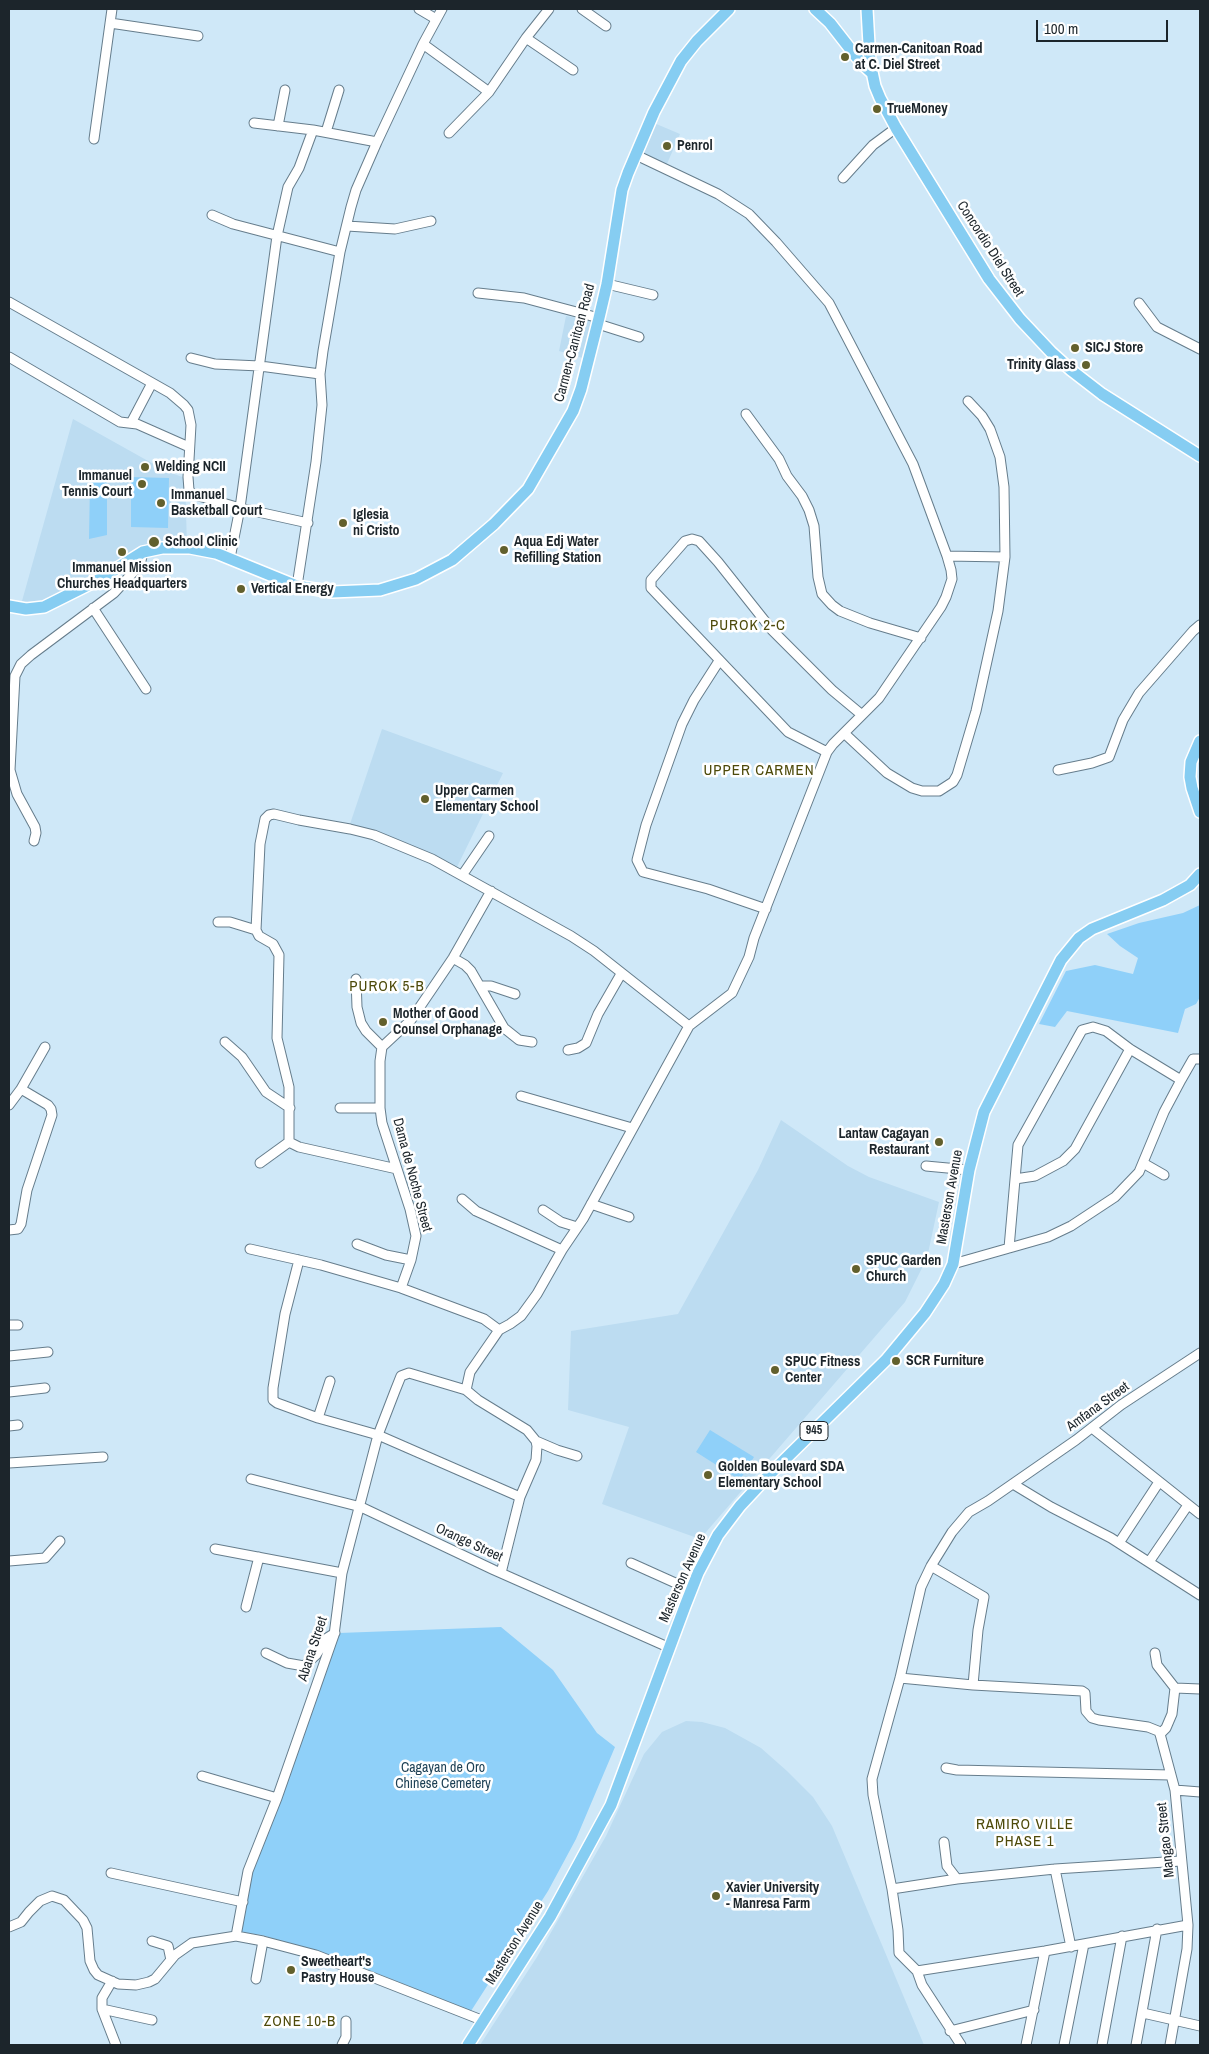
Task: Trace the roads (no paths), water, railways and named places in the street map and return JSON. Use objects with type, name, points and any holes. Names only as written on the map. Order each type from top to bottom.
[{"type":"main road","name":"Carmen-Canitoan Road","points":[[9,606],[26,609],[44,607],[100,579],[143,552],[162,548],[190,548],[216,553],[297,586],[332,592],[380,590],[399,585],[433,572],[452,560],[494,524],[528,489],[573,411],[581,389],[607,284],[622,190],[654,112],[681,61],[712,25],[729,9]]},
{"type":"main road","points":[[815,9],[830,23],[862,64],[872,72]]},
{"type":"main road","name":"Concordio Diel Street","points":[[867,9],[872,72],[880,98],[896,128],[988,280],[1020,319],[1051,352],[1102,394],[1200,456]]},
{"type":"main road","points":[[1200,741],[1191,762],[1190,777],[1200,812]]},
{"type":"main road","name":"Masterson Avenue","points":[[468,2045],[550,1917],[610,1805],[692,1590],[718,1534],[740,1506],[886,1360],[934,1301],[953,1264],[969,1170],[984,1112],[1062,960],[1070,948],[1092,929],[1163,900],[1190,885],[1200,874]]},
{"type":"street","points":[[94,139],[112,9]]},
{"type":"street","points":[[419,9],[436,19]]},
{"type":"street","points":[[297,586],[308,523],[322,405],[320,374],[340,252],[356,190],[423,44],[442,9]]},
{"type":"street","points":[[449,133],[489,92],[526,38],[549,9]]},
{"type":"street","points":[[582,9],[606,26]]},
{"type":"street","points":[[110,23],[198,36]]},
{"type":"street","points":[[526,38],[573,70]]},
{"type":"street","points":[[423,44],[489,92]]},
{"type":"street","points":[[278,126],[284,90]]},
{"type":"street","points":[[326,132],[339,90]]},
{"type":"street","points":[[254,123],[326,132],[377,142]]},
{"type":"street","points":[[843,178],[873,145],[896,128]]},
{"type":"street","points":[[230,558],[240,508],[277,236],[288,187],[299,168],[313,130]]},
{"type":"street","points":[[577,1456],[536,1441],[527,1430],[478,1400],[466,1390],[467,1380],[474,1364],[499,1330],[510,1324],[528,1307],[577,1227],[689,1026],[732,993],[749,956],[827,752],[879,698],[941,607],[952,580],[947,556],[913,464],[829,303],[750,214],[718,194],[636,155]]},
{"type":"street","points":[[212,216],[232,224],[340,252]]},
{"type":"street","points":[[347,226],[395,229],[431,221]]},
{"type":"street","points":[[607,284],[653,295]]},
{"type":"street","points":[[478,293],[524,298],[598,321],[639,338]]},
{"type":"street","points":[[9,302],[177,398],[188,410],[192,425],[188,483],[192,494],[240,508],[308,523]]},
{"type":"street","points":[[1139,302],[1157,327],[1200,349]]},
{"type":"street","points":[[9,357],[120,422],[137,424],[189,447]]},
{"type":"street","points":[[191,358],[214,364],[260,366],[320,374]]},
{"type":"street","points":[[131,423],[152,382]]},
{"type":"street","points":[[844,733],[887,773],[912,788],[922,791],[939,790],[953,782],[957,775],[974,719],[998,612],[1005,557],[1004,487],[1000,457],[990,429],[982,416],[968,401]]},
{"type":"street","points":[[746,414],[779,458],[787,476],[802,496],[809,510],[814,526],[818,576],[822,594],[840,611],[870,623],[921,638]]},
{"type":"street","points":[[827,752],[788,732],[650,586],[651,580],[688,539],[692,538],[699,541],[772,630],[832,690],[862,715]]},
{"type":"street","points":[[34,841],[35,827],[17,794],[10,770],[15,676],[21,664],[31,655],[104,601],[138,568],[142,562],[143,552]]},
{"type":"street","points":[[947,556],[1005,557]]},
{"type":"street","points":[[93,608],[146,689]]},
{"type":"street","points":[[1058,770],[1092,763],[1109,757],[1122,720],[1139,693],[1193,630],[1200,625]]},
{"type":"street","points":[[719,661],[698,692],[682,724],[646,825],[637,860],[643,872],[708,889],[766,909]]},
{"type":"street","points":[[289,1142],[290,1108],[288,1080],[277,1038],[279,955],[273,944],[259,936],[256,930],[260,844],[265,819],[274,814],[374,836],[432,859],[463,874],[594,951],[689,1026]]},
{"type":"street","points":[[463,874],[489,836]]},
{"type":"street","points":[[356,979],[357,1007],[360,1023],[382,1047],[411,1020],[453,958],[491,891]]},
{"type":"street","points":[[218,922],[237,923],[256,930]]},
{"type":"street","points":[[453,958],[465,965],[480,986],[504,1028],[520,1040],[532,1042]]},
{"type":"street","points":[[568,1050],[578,1048],[586,1042],[598,1014],[622,974]]},
{"type":"street","points":[[480,986],[491,986],[515,994]]},
{"type":"street","points":[[1009,1248],[1018,1144],[1082,1030],[1093,1027],[1106,1031],[1130,1049],[1181,1080]]},
{"type":"street","points":[[225,1042],[242,1057],[266,1092],[290,1108]]},
{"type":"street","points":[[9,1105],[21,1089],[45,1047]]},
{"type":"street","name":"Dama de Noche Street","points":[[382,1047],[380,1061],[380,1108],[385,1135],[416,1236],[411,1260],[401,1288]]},
{"type":"street","points":[[1015,1179],[1035,1176],[1070,1155],[1084,1137],[1104,1086],[1130,1049]]},
{"type":"street","points":[[953,1264],[1061,1231],[1094,1212],[1125,1188],[1139,1172],[1164,1112],[1193,1059],[1200,1059]]},
{"type":"street","points":[[9,1230],[18,1229],[21,1224],[27,1190],[52,1115],[51,1109],[44,1102],[21,1089]]},
{"type":"street","points":[[521,1096],[632,1128]]},
{"type":"street","points":[[340,1108],[380,1108]]},
{"type":"street","points":[[260,1163],[289,1142]]},
{"type":"street","points":[[289,1142],[299,1147],[397,1169]]},
{"type":"street","points":[[1143,1163],[1164,1175]]},
{"type":"street","points":[[926,1166],[969,1170]]},
{"type":"street","points":[[462,1199],[476,1211],[562,1250]]},
{"type":"street","points":[[590,1204],[629,1217]]},
{"type":"street","points":[[543,1210],[560,1222],[577,1227]]},
{"type":"street","points":[[357,1244],[386,1255],[411,1260]]},
{"type":"street","points":[[250,1249],[299,1260],[401,1288],[484,1319],[499,1330]]},
{"type":"street","points":[[299,1260],[285,1314],[272,1396],[277,1403],[318,1418],[378,1435],[520,1497]]},
{"type":"street","points":[[9,1356],[48,1352]]},
{"type":"street","name":"Amfana Street","points":[[917,1971],[899,1953],[898,1930],[892,1889],[873,1795],[872,1779],[900,1678],[914,1610],[930,1566],[957,1524],[969,1512],[1013,1484],[1092,1428],[1120,1405],[1200,1353]]},
{"type":"street","name":"Abana Street","points":[[236,1936],[248,1871],[277,1798],[335,1633],[342,1573],[361,1507],[378,1435],[401,1376],[405,1373],[466,1390]]},
{"type":"street","points":[[318,1418],[330,1381]]},
{"type":"street","points":[[9,1392],[45,1388]]},
{"type":"street","points":[[1092,1428],[1200,1514]]},
{"type":"street","points":[[501,1573],[520,1497],[536,1460],[538,1451],[536,1441]]},
{"type":"street","points":[[9,1463],[104,1457]]},
{"type":"street","name":"Orange Street","points":[[251,1479],[361,1507],[501,1573],[670,1648]]},
{"type":"street","points":[[1119,1543],[1159,1482]]},
{"type":"street","points":[[1013,1484],[1051,1507],[1119,1543],[1200,1594]]},
{"type":"street","points":[[1149,1562],[1188,1505]]},
{"type":"street","points":[[9,1561],[45,1558],[60,1541]]},
{"type":"street","points":[[215,1549],[342,1573]]},
{"type":"street","points":[[246,1607],[259,1557]]},
{"type":"street","points":[[631,1563],[692,1590]]},
{"type":"street","points":[[930,1566],[984,1597],[978,1630],[973,1685]]},
{"type":"street","points":[[266,1653],[287,1663],[304,1666],[316,1655],[327,1638],[335,1633]]},
{"type":"street","points":[[900,1678],[973,1685],[1082,1691],[1085,1693],[1086,1711],[1092,1718],[1148,1727],[1158,1731],[1160,1734],[1166,1728],[1172,1714],[1175,1688],[1157,1665],[1155,1652]]},
{"type":"street","points":[[1175,1688],[1200,1689]]},
{"type":"street","name":"Mangao Street","points":[[1160,1734],[1170,1776],[1176,1790],[1188,1925],[1186,1949],[1170,2045]]},
{"type":"street","points":[[946,1768],[957,1770],[1170,1776]]},
{"type":"street","points":[[202,1776],[277,1798]]},
{"type":"street","points":[[1176,1790],[1200,1792]]},
{"type":"street","points":[[944,1842],[947,1866],[957,1879]]},
{"type":"street","points":[[892,1889],[957,1879],[1055,1869],[1181,1861]]},
{"type":"street","points":[[1055,1869],[1071,1947]]},
{"type":"street","points":[[111,1873],[243,1902]]},
{"type":"street","points":[[9,1926],[21,1922],[29,1912],[46,1898],[52,1896],[64,1900],[83,1920],[86,1928],[90,1961],[94,1970],[112,1981],[129,1986],[155,1979],[181,1950],[192,1943],[236,1936],[316,1955],[484,2021]]},
{"type":"street","points":[[961,2045],[950,2031],[922,1985],[917,1971],[1045,1952],[1157,1929],[1188,1925]]},
{"type":"street","points":[[1136,2045],[1157,1929]]},
{"type":"street","points":[[1102,2045],[1122,1936]]},
{"type":"street","points":[[152,1941],[168,1946],[168,1955],[171,1960]]},
{"type":"street","points":[[256,1979],[263,1941]]},
{"type":"street","points":[[1064,2045],[1084,1944]]},
{"type":"street","points":[[1026,2045],[1045,1952]]},
{"type":"street","points":[[112,1981],[102,1998],[102,2009],[116,2045]]},
{"type":"street","points":[[102,2009],[152,2020]]},
{"type":"street","points":[[950,2031],[1034,2010]]},
{"type":"street","points":[[1143,2013],[1200,2026]]},
{"type":"street","points":[[342,2045],[346,2037],[346,2021]]},
{"type":"place","name":"Carmen-Canitoan Road at C. Diel Street","points":[[845,57]]},
{"type":"place","name":"TrueMoney","points":[[877,109]]},
{"type":"place","name":"Penrol","points":[[667,146]]},
{"type":"place","name":"SICJ Store","points":[[1075,348]]},
{"type":"place","name":"Trinity Glass","points":[[1086,365]]},
{"type":"place","name":"Welding NCII","points":[[145,467]]},
{"type":"place","name":"Immanuel Tennis Court","points":[[142,484]]},
{"type":"place","name":"Immanuel Basketball Court","points":[[161,503]]},
{"type":"place","name":"Iglesia ni Cristo","points":[[343,523]]},
{"type":"place","name":"School Clinic","points":[[154,542]]},
{"type":"place","name":"Aqua Edj Water Refilling Station","points":[[504,550]]},
{"type":"place","name":"Immanuel Mission Churches Headquarters","points":[[122,552]]},
{"type":"place","name":"Vertical Energy","points":[[241,589]]},
{"type":"place","name":"Upper Carmen Elementary School","points":[[425,799]]},
{"type":"place","name":"Mother of Good Counsel Orphanage","points":[[383,1022]]},
{"type":"place","name":"Lantaw Cagayan Restaurant","points":[[939,1142]]},
{"type":"place","name":"SPUC Garden Church","points":[[856,1269]]},
{"type":"place","name":"SCR Furniture","points":[[896,1361]]},
{"type":"place","name":"SPUC Fitness Center","points":[[775,1370]]},
{"type":"place","name":"Golden Boulevard SDA Elementary School","points":[[708,1475]]},
{"type":"place","name":"Xavier University - Manresa Farm","points":[[716,1896]]},
{"type":"place","name":"Sweetheart's Pastry House","points":[[291,1970]]},
{"type":"district","name":"PUROK 2-C","points":[[748,626]]},
{"type":"district","name":"UPPER CARMEN","points":[[759,771]]},
{"type":"district","name":"PUROK 5-B","points":[[387,987]]},
{"type":"district","name":"RAMIRO VILLE PHASE 1","points":[[1025,1834]]},
{"type":"district","name":"ZONE 10-B","points":[[300,2022]]},
{"type":"park label","name":"Cagayan de Oro Chinese Cemetery","points":[[443,1776]]}]
